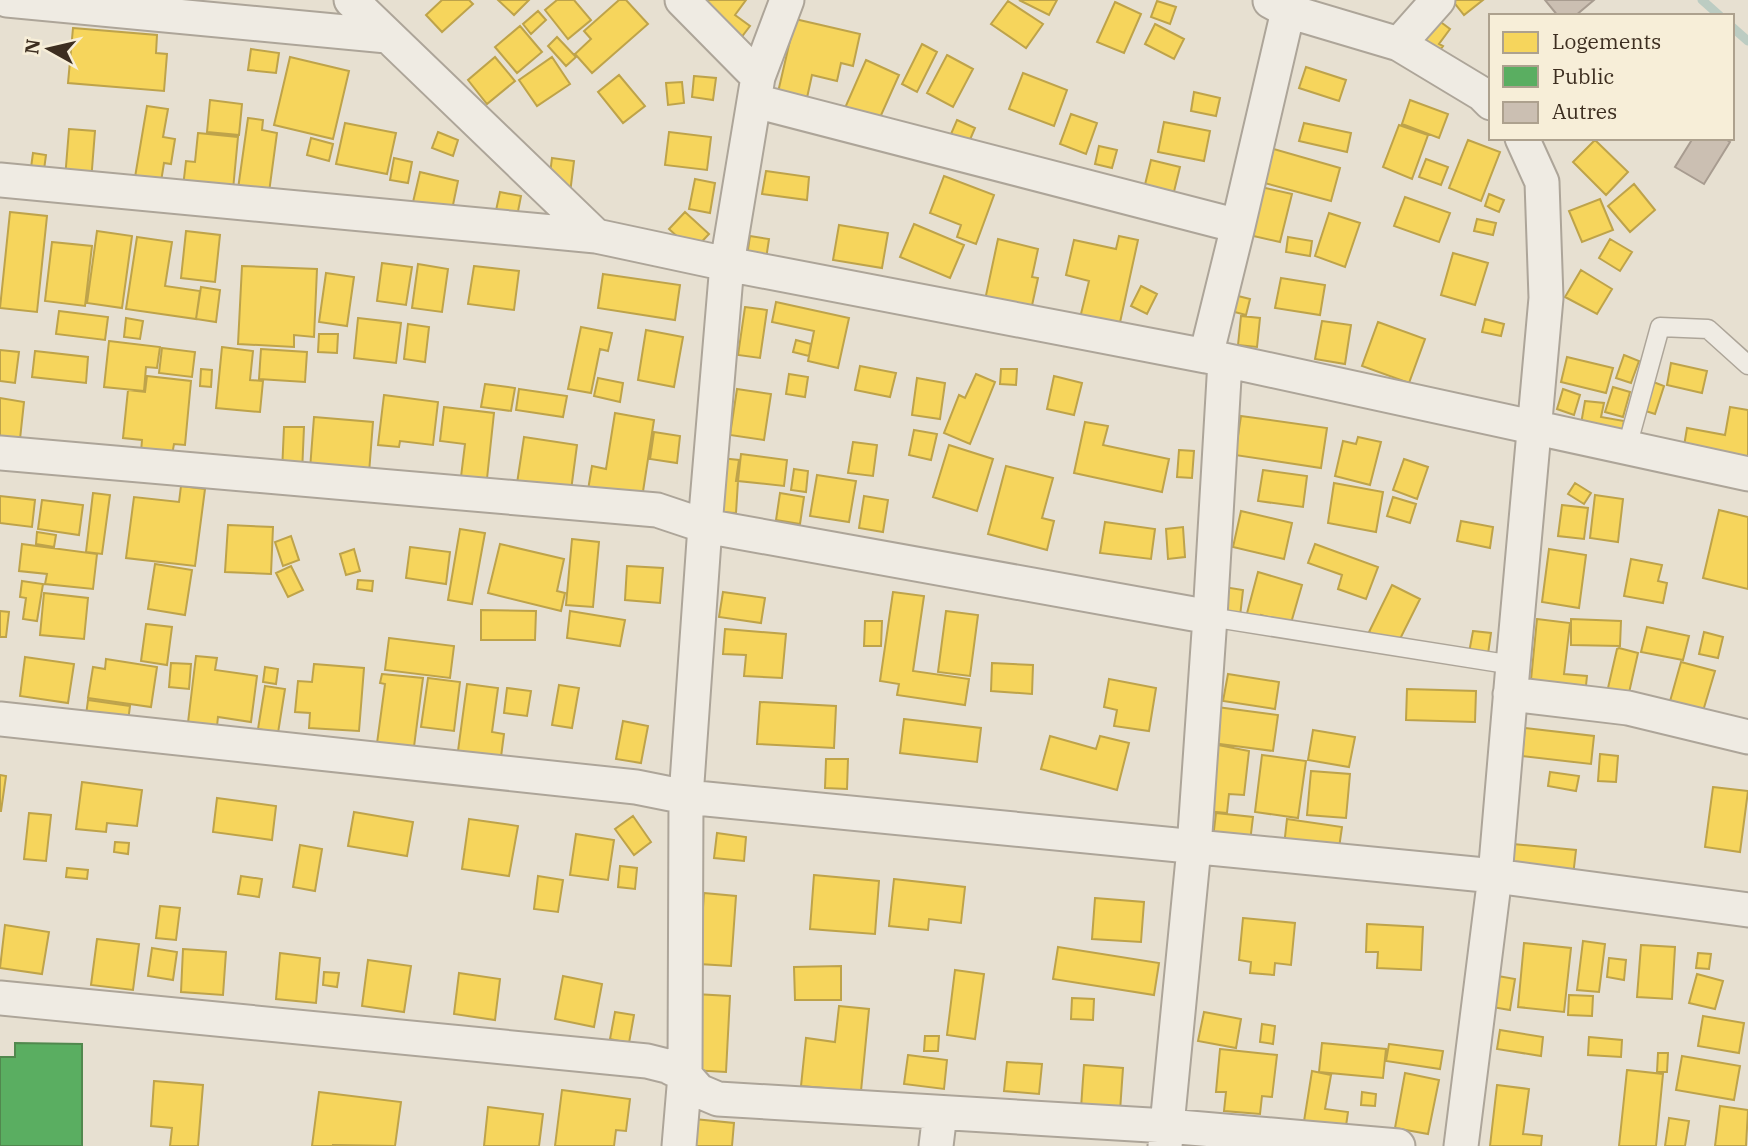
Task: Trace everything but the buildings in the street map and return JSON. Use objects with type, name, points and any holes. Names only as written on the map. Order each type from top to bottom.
[{"type":"street","points":[[7,0],[387,36]]},
{"type":"street","points":[[351,0],[596,236]]},
{"type":"street","points":[[682,0],[757,90],[1238,226]]},
{"type":"street","points":[[679,1146],[685,1075],[686,797],[727,264],[757,90],[787,0]]},
{"type":"street","points":[[1399,44],[1438,0]]},
{"type":"street","points":[[1166,1136],[1194,848],[1210,617],[1215,358],[1278,6],[1399,44],[1482,94],[1489,101]]},
{"type":"street","points":[[1461,1146],[1496,876],[1546,298],[1542,182],[1523,140]]},
{"type":"street","points":[[0,180],[596,236],[727,264],[1215,358],[1748,474]]},
{"type":"street","points":[[0,453],[657,510],[705,526],[1210,617]]},
{"type":"street","points":[[1511,679],[1748,737]]},
{"type":"street","points":[[0,719],[636,787],[686,797],[1496,876],[1748,910]]},
{"type":"street","points":[[0,998],[647,1061],[667,1066],[685,1075],[699,1091],[718,1099],[940,1113],[1166,1136],[1398,1146]]},
{"type":"street","points":[[936,1146],[940,1113]]},
{"type":"lane","points":[[1627,447],[1660,327],[1708,329],[1748,365]]},
{"type":"lane","points":[[1210,617],[1511,679]]},
{"type":"waterway","points":[[1702,0],[1718,14]]},
{"type":"waterway","points":[[1734,29],[1748,41]]}]
